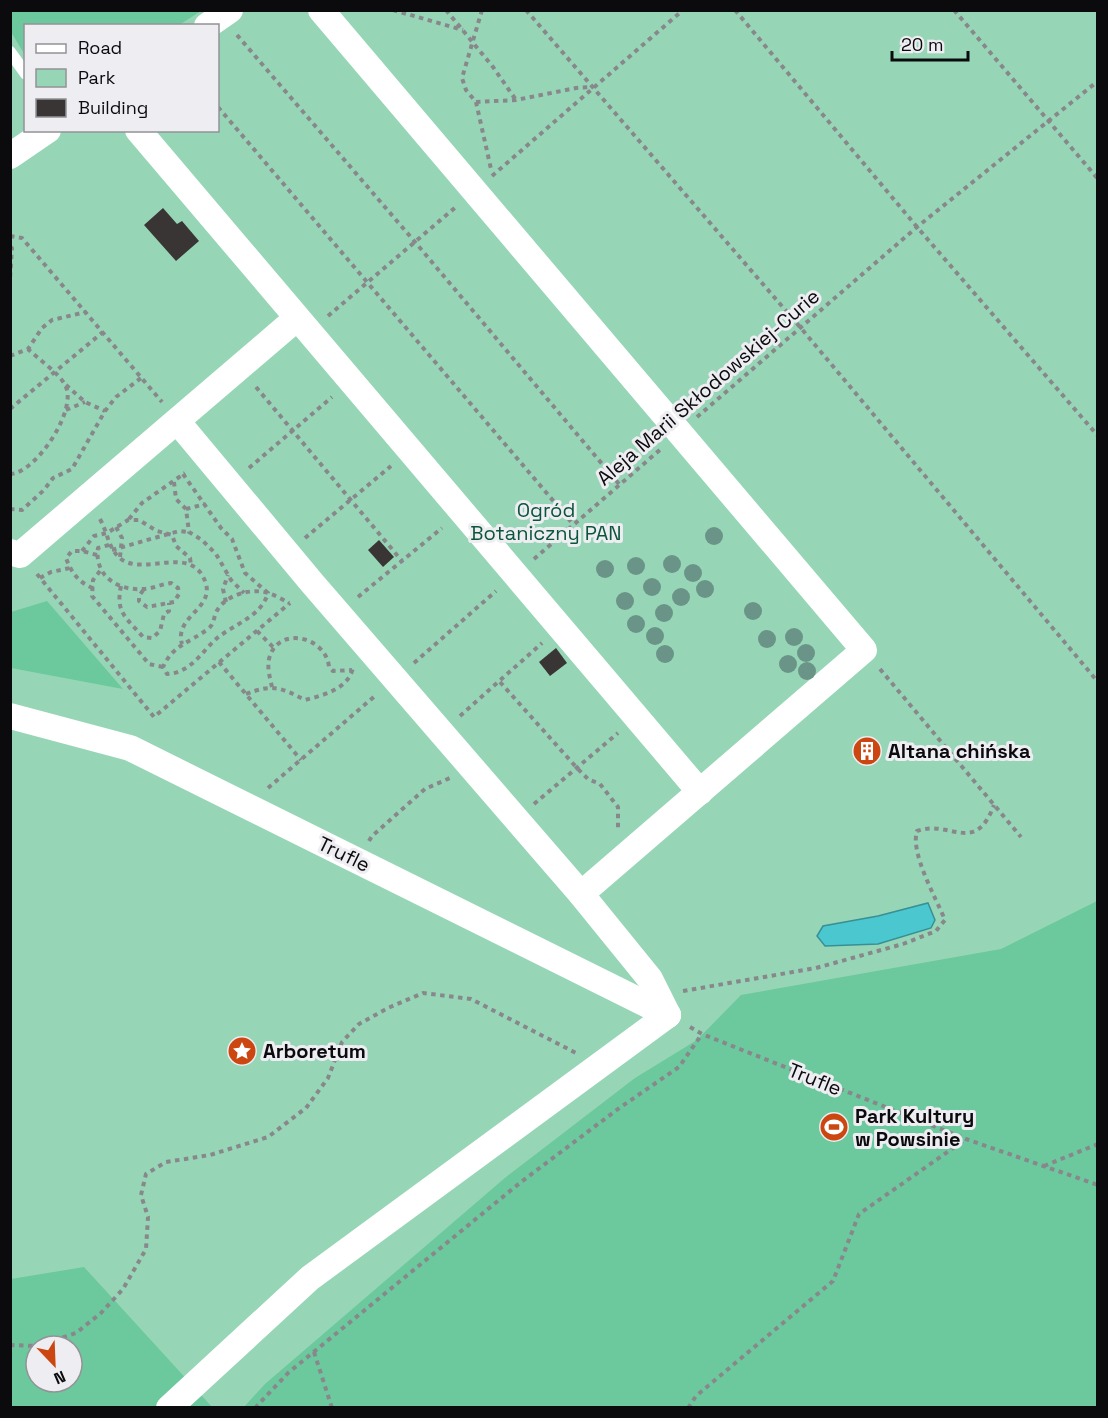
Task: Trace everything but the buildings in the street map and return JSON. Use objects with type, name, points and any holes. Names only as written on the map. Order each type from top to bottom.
[{"type":"street","points":[[321,10],[484,184],[681,431],[864,650],[581,894]]},
{"type":"street","points":[[10,156],[45,132]]},
{"type":"street","points":[[140,132],[700,792]]},
{"type":"street","points":[[15,553],[75,508],[240,368],[303,325]]},
{"type":"street","points":[[169,1407],[310,1278],[599,1066],[663,1005],[650,979],[581,894],[313,584],[177,421]]},
{"type":"street","name":"Trufle","points":[[10,716],[130,747],[359,862],[663,1005]]},
{"type":"lane","points":[[10,52],[24,71]]},
{"type":"path","points":[[393,10],[464,30]]},
{"type":"path","points":[[446,10],[464,30],[516,100]]},
{"type":"path","points":[[482,10],[462,78],[466,90],[476,102],[484,184]]},
{"type":"path","points":[[526,10],[800,327],[1098,682]]},
{"type":"path","points":[[303,325],[367,281],[415,242],[683,10]]},
{"type":"path","points":[[735,10],[916,226],[1098,436]]},
{"type":"path","points":[[954,10],[1098,179]]},
{"type":"path","points":[[220,18],[415,242],[619,484]]},
{"type":"path","name":"Aleja Marii Skłodowskiej-Curie","points":[[248,807],[916,226],[1098,81]]},
{"type":"path","points":[[476,102],[516,100],[576,88],[593,87]]},
{"type":"path","points":[[219,108],[573,524]]},
{"type":"path","points":[[10,236],[22,238],[177,421]]},
{"type":"path","points":[[10,247],[12,248],[10,279]]},
{"type":"path","points":[[10,356],[28,349],[42,328],[52,320],[86,312]]},
{"type":"path","points":[[10,409],[103,332]]},
{"type":"path","points":[[28,349],[85,402],[105,411]]},
{"type":"path","points":[[240,368],[402,561]]},
{"type":"path","points":[[10,509],[21,510],[44,490],[53,478],[72,469],[105,411],[116,397],[141,378]]},
{"type":"path","points":[[231,484],[351,380]]},
{"type":"path","points":[[10,474],[27,469],[60,426],[66,410],[68,393],[65,384]]},
{"type":"path","points":[[66,410],[85,402]]},
{"type":"path","points":[[288,553],[410,450]]},
{"type":"path","points":[[82,551],[94,536],[107,533],[128,520],[142,503],[207,456]]},
{"type":"path","points":[[183,474],[221,528],[232,539],[245,573],[268,593],[289,603]]},
{"type":"path","points":[[174,482],[176,499],[186,509],[189,532]]},
{"type":"path","points":[[186,509],[205,504]]},
{"type":"path","points":[[75,508],[92,513],[100,520],[107,533],[110,547],[127,563],[139,566],[173,561],[191,565],[202,575],[207,586],[204,601],[182,626],[180,636],[182,644]]},
{"type":"path","points":[[339,613],[462,511]]},
{"type":"path","points":[[128,520],[139,520],[157,531],[172,535]]},
{"type":"path","points":[[116,527],[122,538],[120,558]]},
{"type":"path","points":[[144,589],[139,596],[140,601],[147,607],[174,602],[179,594],[178,588],[171,583],[144,589],[121,586],[110,581],[100,571],[98,548],[121,546],[172,535],[179,531],[189,532],[202,540],[216,554],[229,575],[244,592]]},
{"type":"path","points":[[172,535],[176,546],[190,558],[191,565]]},
{"type":"path","points":[[93,588],[83,584],[70,568],[66,558],[72,552],[82,551],[97,555]]},
{"type":"path","points":[[15,553],[40,578],[154,717],[313,584]]},
{"type":"path","points":[[40,578],[51,572],[70,568]]},
{"type":"path","points":[[100,571],[93,580],[92,596],[98,606],[149,663],[163,667],[167,674],[176,674],[198,659],[217,639],[239,626],[264,605],[268,593]]},
{"type":"path","points":[[226,602],[223,589],[229,575]]},
{"type":"path","points":[[121,586],[118,600],[121,611],[143,637],[152,638],[160,631],[164,614],[169,611],[169,603]]},
{"type":"path","points":[[163,667],[167,657],[182,644],[212,626],[217,609],[232,596],[244,592],[268,593]]},
{"type":"path","points":[[441,732],[561,627]]},
{"type":"path","points":[[257,631],[273,647]]},
{"type":"path","points":[[272,688],[268,660],[273,647],[283,640],[301,638],[314,642],[323,651],[333,671],[352,670]]},
{"type":"path","points":[[246,694],[266,686],[289,692],[305,700],[323,696],[340,687],[351,677],[355,650],[364,642]]},
{"type":"path","points":[[864,650],[1021,837]]},
{"type":"path","points":[[219,662],[301,760]]},
{"type":"path","points":[[500,682],[577,768],[588,779],[600,784],[618,807],[618,847],[622,859]]},
{"type":"path","points":[[516,819],[636,717]]},
{"type":"path","points":[[359,862],[372,836],[425,789],[472,768]]},
{"type":"path","points":[[663,1005],[709,987],[816,968],[903,944],[936,932],[945,920],[919,858],[914,840],[917,831],[929,827],[965,834],[977,829],[989,819],[994,805]]},
{"type":"path","points":[[73,1334],[101,1313],[123,1289],[146,1249],[148,1217],[141,1195],[146,1174],[166,1162],[210,1155],[268,1137],[306,1108],[328,1078],[342,1042],[359,1024],[388,1008],[423,993],[471,999],[563,1045],[599,1066]]},
{"type":"path","name":"Trufle","points":[[314,1352],[522,1182],[618,1109],[679,1067],[702,1034],[966,1139],[1098,1185]]},
{"type":"path","points":[[688,1407],[696,1396],[833,1281],[859,1214],[966,1139]]},
{"type":"path","points":[[1044,1166],[1098,1144]]},
{"type":"path","points":[[255,1407],[288,1373],[314,1352],[332,1407]]},
{"type":"green space","points":[[11,10],[201,11],[181,24],[24,24],[24,53],[11,32]]},
{"type":"green space","name":"Ogród Botaniczny PAN","points":[[10,11],[1097,11],[1097,1407],[11,1407]]},
{"type":"green space","points":[[47,601],[123,689],[11,668],[11,612]]},
{"type":"green space","name":"Park Kultury w Powsinie","points":[[1097,901],[1097,1407],[244,1407],[265,1384],[506,1177],[635,1078],[697,1040],[741,995],[1001,949]]},
{"type":"green space","points":[[84,1267],[212,1407],[11,1408],[11,1279]]},
{"type":"water","points":[[928,903],[935,920],[931,928],[878,944],[825,946],[817,936],[823,926],[878,916]]},
{"type":"place","name":"Altana chińska","points":[[867,751]]},
{"type":"place","name":"Arboretum","points":[[242,1051]]},
{"type":"place","name":"Park Kultury w Powsinie","points":[[834,1127]]}]
